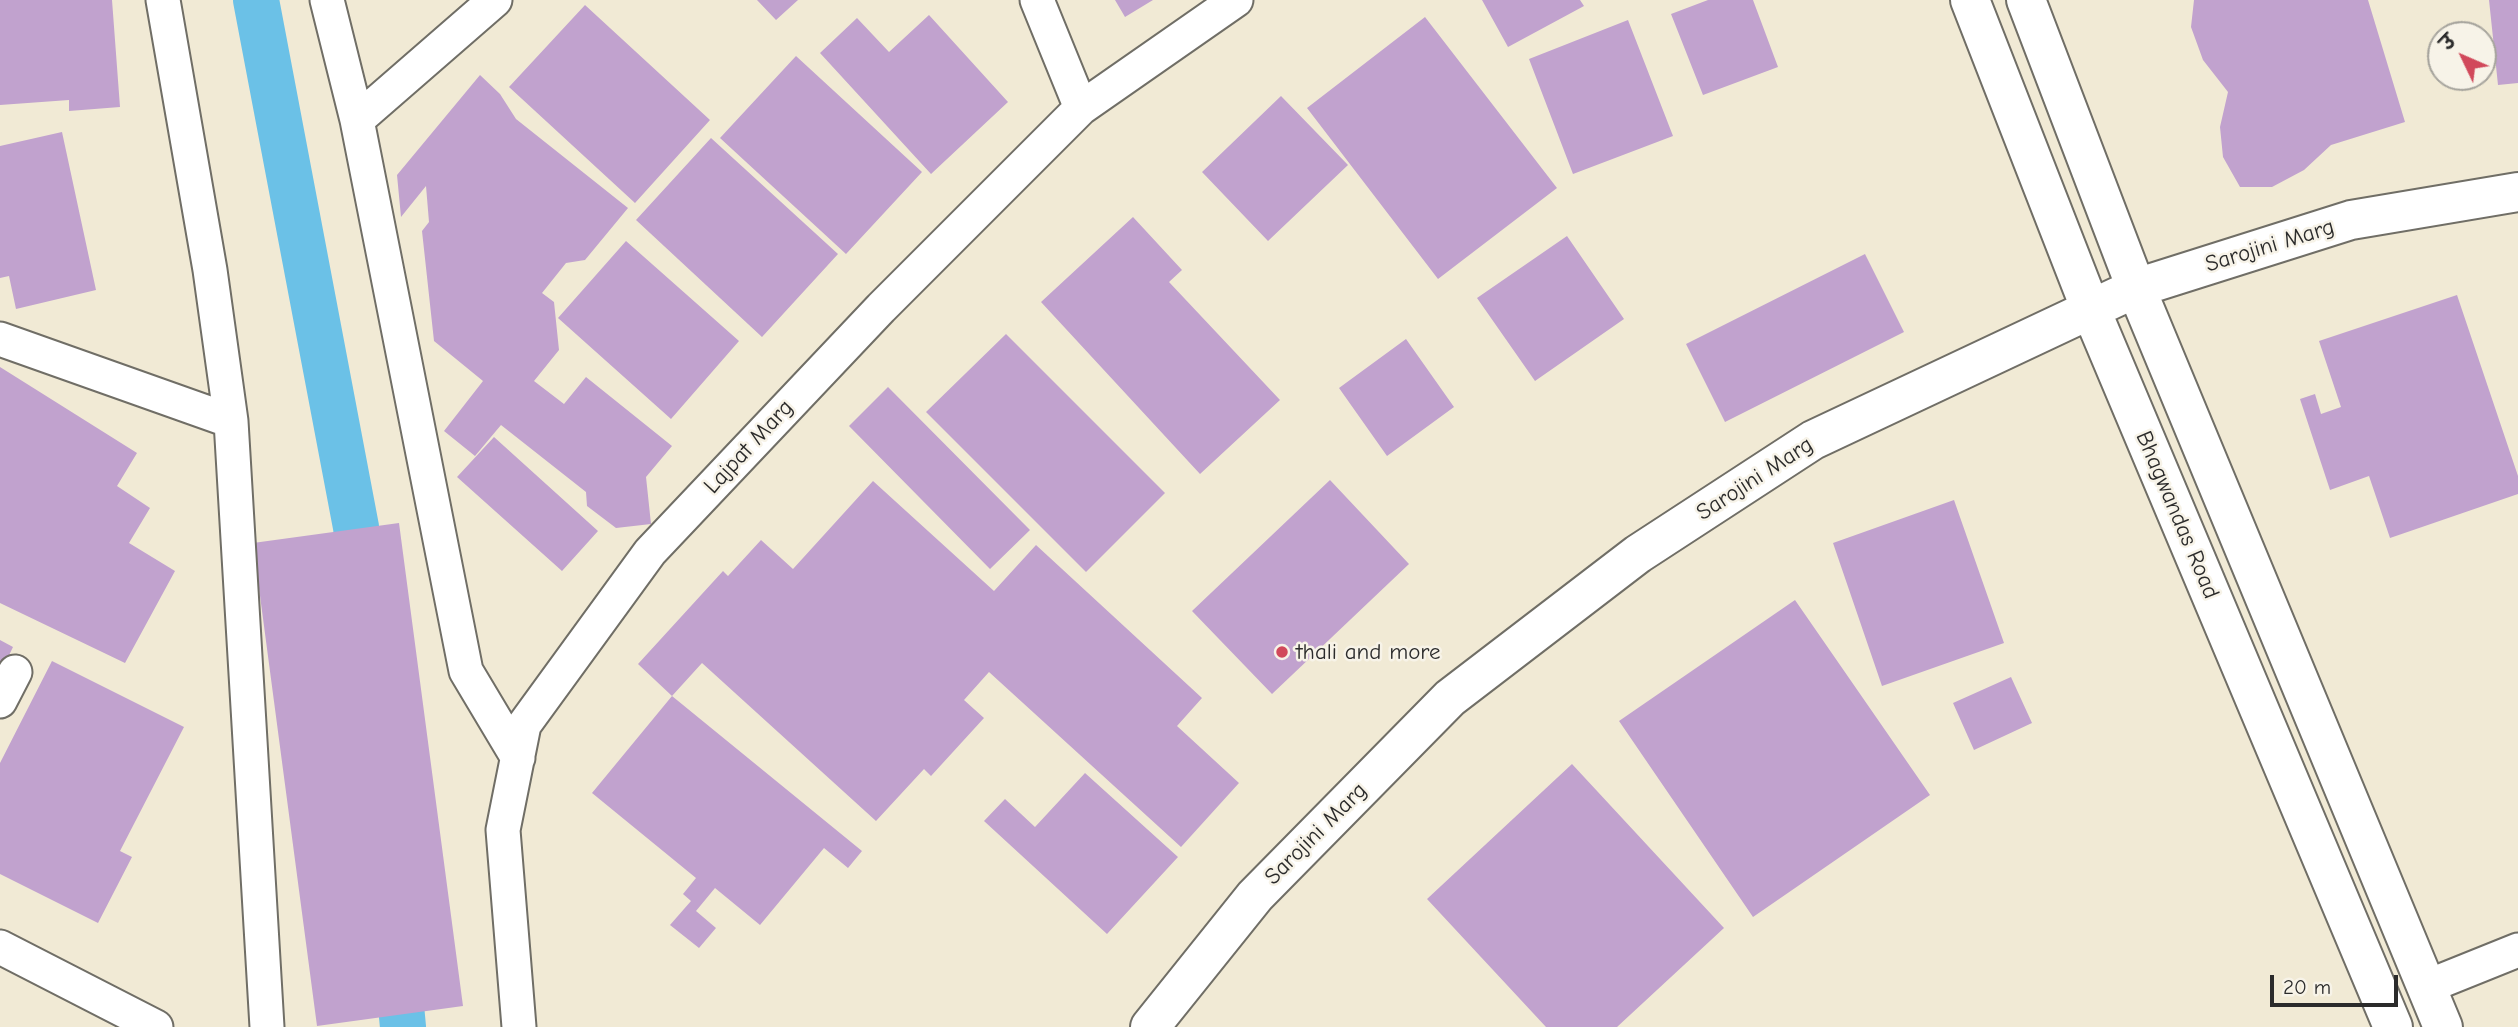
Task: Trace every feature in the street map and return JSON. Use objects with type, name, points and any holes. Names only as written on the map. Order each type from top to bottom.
[{"type":"street","points":[[163,0],[210,270],[231,421],[267,1027]]},
{"type":"street","points":[[327,0],[357,120],[466,671],[518,758]]},
{"type":"street","points":[[357,120],[495,0]]},
{"type":"street","points":[[1037,0],[1081,108]]},
{"type":"street","name":"Lajpat Marg","points":[[519,1027],[503,830],[524,725],[650,552],[881,308],[1081,108],[1236,0]]},
{"type":"street","name":"Bhagwandas Road","points":[[1970,0],[2091,310],[2393,1027]]},
{"type":"street","points":[[2026,0],[2136,288],[2443,1027]]},
{"type":"street","name":"Sarojini Marg","points":[[1150,1027],[1255,896],[1450,698],[1627,562],[1813,440],[2136,288],[2351,220],[2518,192]]},
{"type":"street","points":[[0,339],[231,421]]},
{"type":"street","points":[[0,701],[15,672]]},
{"type":"street","points":[[0,947],[156,1027]]},
{"type":"street","points":[[2426,987],[2518,950]]},
{"type":"building","points":[[0,0],[112,0],[120,107],[69,111],[69,100],[0,105]]},
{"type":"building","points":[[757,0],[798,0],[776,20]]},
{"type":"building","points":[[1115,0],[1153,0],[1125,17]]},
{"type":"building","points":[[1482,0],[1580,0],[1584,6],[1508,47]]},
{"type":"building","points":[[1708,0],[1753,0],[1778,67],[1703,95],[1671,14]]},
{"type":"building","points":[[2194,0],[2368,0],[2405,122],[2331,145],[2304,170],[2272,187],[2240,187],[2223,157],[2220,127],[2228,92],[2203,60],[2191,27]]},
{"type":"building","points":[[2489,0],[2518,0],[2518,83],[2498,85],[2497,21],[2491,21]]},
{"type":"building","points":[[585,5],[710,120],[635,203],[509,87]]},
{"type":"building","points":[[929,15],[1008,102],[931,174],[820,53],[857,18],[889,52]]},
{"type":"building","points":[[1425,17],[1557,188],[1438,279],[1307,108]]},
{"type":"building","points":[[1628,20],[1673,136],[1573,174],[1529,59]]},
{"type":"building","points":[[796,56],[922,172],[846,254],[720,138]]},
{"type":"building","points":[[480,75],[500,94],[516,119],[628,208],[585,260],[566,263],[542,293],[554,302],[559,350],[534,381],[564,404],[586,377],[672,446],[646,477],[651,524],[616,528],[587,506],[586,492],[501,425],[475,456],[444,431],[483,381],[434,341],[422,231],[429,222],[426,186],[401,217],[397,175]]},
{"type":"building","points":[[1281,96],[1348,165],[1268,241],[1202,172]]},
{"type":"building","points":[[62,132],[96,290],[16,309],[9,276],[0,278],[0,146]]},
{"type":"building","points":[[711,138],[838,254],[762,337],[636,220]]},
{"type":"building","points":[[1133,217],[1182,270],[1169,282],[1280,400],[1200,474],[1041,302]]},
{"type":"building","points":[[1567,236],[1624,319],[1535,381],[1477,298]]},
{"type":"building","points":[[626,241],[739,341],[671,419],[558,318]]},
{"type":"building","points":[[1865,254],[1904,332],[1725,422],[1686,344]]},
{"type":"building","points":[[2457,295],[2518,476],[2518,494],[2390,538],[2369,476],[2330,490],[2300,399],[2315,394],[2321,414],[2341,407],[2319,341]]},
{"type":"building","points":[[1006,334],[1165,493],[1086,572],[926,412]]},
{"type":"building","points":[[1406,339],[1454,407],[1387,456],[1339,388]]},
{"type":"building","points":[[0,367],[137,453],[117,486],[150,508],[129,543],[175,571],[125,663],[0,603]]},
{"type":"building","points":[[888,387],[1030,530],[990,569],[849,426]]},
{"type":"building","points":[[494,437],[598,531],[562,571],[457,477]]},
{"type":"building","points":[[1330,480],[1409,564],[1272,694],[1192,611]]},
{"type":"building","points":[[873,481],[994,591],[1036,545],[1202,698],[1177,726],[1239,783],[1181,847],[989,672],[964,700],[984,718],[931,776],[924,769],[876,821],[702,663],[672,696],[638,664],[723,571],[728,576],[761,540],[793,569]]},
{"type":"building","points":[[1954,500],[2004,643],[1882,686],[1833,543]]},
{"type":"building","points":[[399,523],[463,1006],[317,1026],[253,543]]},
{"type":"building","points":[[1795,600],[1930,795],[1753,917],[1619,721]]},
{"type":"building","points":[[0,640],[13,647],[0,674]]},
{"type":"building","points":[[52,661],[184,727],[120,851],[132,857],[98,923],[0,874],[0,763]]},
{"type":"building","points":[[2011,677],[2032,723],[1974,750],[1953,703]]},
{"type":"building","points":[[672,696],[862,851],[848,868],[824,848],[760,925],[715,888],[696,911],[716,928],[699,948],[670,925],[691,901],[683,894],[696,878],[592,793]]},
{"type":"building","points":[[1572,764],[1724,928],[1617,1027],[1546,1027],[1427,899]]},
{"type":"building","points":[[1085,773],[1178,857],[1107,934],[984,821],[1005,799],[1035,827]]},
{"type":"waterway","points":[[256,0],[356,527],[362,592]]},
{"type":"waterway","points":[[396,953],[403,1027]]},
{"type":"place","name":"thali and more","points":[[1282,652]]}]
